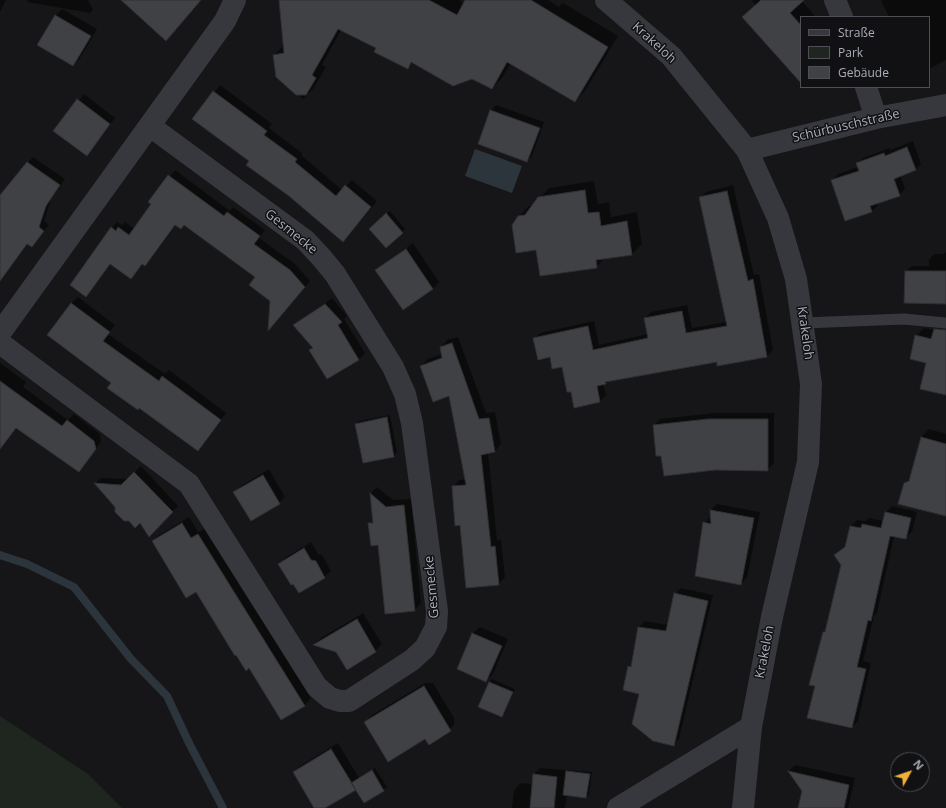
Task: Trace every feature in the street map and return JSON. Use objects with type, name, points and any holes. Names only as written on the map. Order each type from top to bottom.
[{"type":"street","points":[[0,333],[225,21],[235,0]]},
{"type":"street","name":"Krakeloh","points":[[606,0],[671,56],[747,150],[778,218],[796,279],[804,323],[812,384],[808,462],[772,617],[751,727],[743,808]]},
{"type":"street","points":[[835,0],[842,16]]},
{"type":"street","points":[[866,88],[876,118]]},
{"type":"street","name":"Schürbuschstraße","points":[[747,150],[876,118],[946,105]]},
{"type":"street","name":"Gesmecke","points":[[0,344],[189,484],[317,687],[330,698],[349,701],[412,660],[425,648],[436,627],[437,611],[412,423],[405,394],[393,367],[335,274],[305,240],[150,126]]},
{"type":"street","points":[[618,808],[751,727]]},
{"type":"lane","points":[[804,323],[904,319],[946,323]]},
{"type":"green space","points":[[0,716],[88,774],[122,808],[0,808]]},
{"type":"shaded area","points":[[475,149],[522,166],[512,193],[465,176]]},
{"type":"building","points":[[121,0],[201,0],[166,41]]},
{"type":"building","points":[[279,0],[429,0],[457,15],[465,0],[531,0],[608,47],[575,102],[507,62],[492,89],[472,79],[453,86],[411,62],[408,69],[374,52],[376,48],[338,29],[312,75],[316,78],[306,95],[296,95],[276,77],[273,55],[284,53]]},
{"type":"building","points":[[761,0],[804,0],[790,13],[800,24],[800,82],[742,17]]},
{"type":"building","points":[[55,15],[91,36],[73,66],[37,45]]},
{"type":"building","points":[[213,91],[267,131],[264,135],[297,159],[295,162],[336,196],[345,185],[371,207],[343,242],[289,196],[246,165],[249,161],[192,119]]},
{"type":"building","points":[[77,99],[110,124],[87,156],[53,131]]},
{"type":"building","points":[[490,110],[540,128],[527,162],[478,144]]},
{"type":"building","points":[[907,147],[916,170],[894,179],[900,196],[870,206],[872,212],[845,221],[831,180],[859,171],[856,163],[884,153],[885,156]]},
{"type":"building","points":[[27,162],[60,185],[46,206],[39,227],[44,231],[32,247],[27,244],[0,281],[0,195]]},
{"type":"building","points":[[168,175],[224,216],[227,212],[260,236],[254,244],[290,270],[305,287],[268,331],[270,301],[249,285],[255,277],[184,225],[181,229],[175,225],[145,266],[142,264],[131,279],[110,264],[86,297],[70,285],[111,227],[116,231],[118,227],[129,235],[151,204],[148,202]]},
{"type":"building","points":[[585,190],[588,213],[599,212],[601,226],[627,221],[632,255],[596,260],[597,268],[540,276],[536,250],[516,253],[512,225],[518,216],[525,215],[538,197]]},
{"type":"building","points":[[727,191],[748,281],[753,279],[767,357],[717,366],[717,362],[605,382],[606,384],[597,386],[600,402],[574,408],[571,392],[567,392],[562,367],[552,369],[550,357],[538,360],[533,338],[588,326],[593,350],[648,338],[644,318],[682,311],[686,333],[727,326],[699,197]]},
{"type":"building","points":[[386,213],[403,233],[386,248],[369,229]]},
{"type":"building","points":[[406,249],[433,289],[403,310],[375,270]]},
{"type":"building","points":[[905,271],[946,271],[946,304],[904,303]]},
{"type":"building","points":[[71,303],[110,332],[103,341],[159,381],[162,376],[221,420],[198,451],[139,408],[138,410],[107,388],[111,383],[47,335]]},
{"type":"building","points":[[325,304],[342,322],[338,325],[359,360],[327,379],[309,350],[313,348],[293,325]]},
{"type":"building","points":[[934,329],[946,330],[946,395],[920,389],[926,363],[910,359],[915,335],[931,339]]},
{"type":"building","points":[[452,343],[479,419],[489,418],[495,452],[481,455],[491,547],[495,546],[499,585],[466,588],[460,525],[455,526],[452,486],[466,485],[449,396],[433,402],[420,366],[442,358],[440,347]]},
{"type":"building","points":[[0,381],[62,426],[67,420],[94,441],[96,449],[79,472],[16,428],[0,449]]},
{"type":"building","points":[[387,417],[394,457],[363,463],[355,424]]},
{"type":"building","points":[[708,419],[768,419],[768,471],[715,470],[664,476],[661,456],[656,456],[653,425]]},
{"type":"building","points":[[921,437],[946,444],[946,516],[898,504],[904,483],[909,481]]},
{"type":"building","points":[[134,472],[173,512],[149,537],[140,523],[135,528],[129,521],[124,521],[115,512],[115,507],[94,483],[121,485]]},
{"type":"building","points":[[263,475],[280,504],[251,521],[233,492]]},
{"type":"building","points":[[370,493],[386,507],[404,505],[415,611],[385,614],[378,545],[371,546],[368,523],[373,523]]},
{"type":"building","points":[[710,510],[754,518],[741,585],[695,576],[703,522],[711,524]]},
{"type":"building","points":[[885,512],[911,518],[906,539],[890,536],[871,621],[868,620],[857,667],[866,669],[852,728],[807,718],[815,686],[809,685],[823,632],[825,632],[841,565],[834,555],[845,547],[850,526],[861,528],[862,524],[881,528]]},
{"type":"building","points":[[182,523],[191,538],[198,534],[305,706],[281,720],[249,668],[246,671],[236,655],[235,656],[196,592],[186,598],[152,541]]},
{"type":"building","points":[[304,548],[311,560],[316,561],[325,578],[299,593],[293,584],[291,585],[278,564]]},
{"type":"building","points":[[674,593],[708,601],[674,746],[653,741],[632,724],[639,694],[623,690],[628,666],[631,667],[638,627],[666,631]]},
{"type":"building","points":[[357,619],[376,652],[347,670],[336,652],[313,645]]},
{"type":"building","points":[[472,633],[502,646],[486,682],[457,669]]},
{"type":"building","points":[[489,682],[513,692],[502,717],[478,707]]},
{"type":"building","points":[[424,686],[451,731],[429,745],[425,739],[388,762],[364,722]]},
{"type":"building","points":[[331,749],[356,790],[325,808],[314,808],[293,772]]},
{"type":"building","points":[[372,770],[384,791],[364,803],[351,783]]},
{"type":"building","points":[[566,771],[590,774],[586,798],[563,795]]},
{"type":"building","points":[[788,771],[849,785],[844,808],[798,808],[802,791]]},
{"type":"building","points":[[533,774],[557,777],[554,808],[530,808]]},
{"type":"waterway","points":[[0,555],[27,564],[74,587],[131,659],[167,696],[189,743],[223,808]]}]
